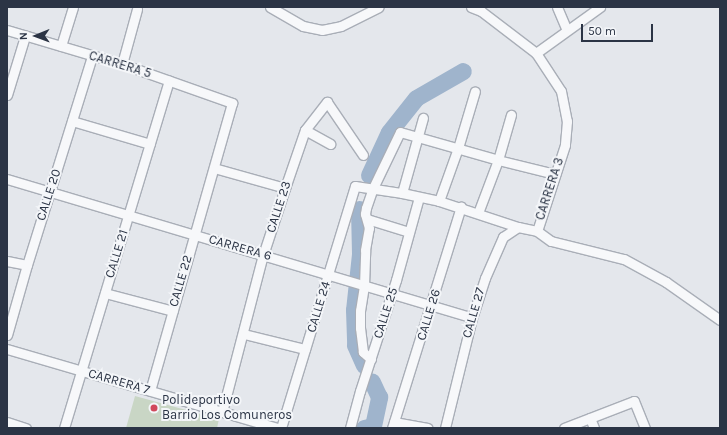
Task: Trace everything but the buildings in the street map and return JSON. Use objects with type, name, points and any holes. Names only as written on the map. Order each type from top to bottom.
[{"type":"street","points":[[61,46],[73,7]]},
{"type":"street","points":[[270,7],[303,26],[322,30],[341,26],[379,7]]},
{"type":"street","name":"CARRERA 3","points":[[471,7],[481,10],[536,53],[561,91],[567,121],[565,145],[537,231],[551,241],[624,259],[666,282],[720,320]]},
{"type":"street","points":[[557,7],[567,30]]},
{"type":"street","points":[[536,53],[600,7]]},
{"type":"street","points":[[122,64],[137,9]]},
{"type":"street","name":"CARRERA 5","points":[[7,30],[122,64],[232,103]]},
{"type":"street","points":[[7,95],[24,36]]},
{"type":"street","name":"CALLE 20","points":[[7,335],[27,265],[92,56]]},
{"type":"street","name":"CALLE 21","points":[[64,428],[169,80]]},
{"type":"street","points":[[439,201],[458,148],[475,91]]},
{"type":"street","name":"CALLE 23","points":[[222,412],[244,334],[263,255],[285,188],[306,130],[327,102],[363,155]]},
{"type":"street","name":"CALLE 22","points":[[150,390],[232,103]]},
{"type":"street","points":[[478,212],[498,160],[511,115]]},
{"type":"street","points":[[402,193],[423,118]]},
{"type":"street","points":[[72,121],[150,144]]},
{"type":"street","points":[[306,130],[330,144]]},
{"type":"street","points":[[371,360],[363,352],[360,328],[365,250],[369,228],[366,208],[372,188],[400,132],[498,160],[555,174]]},
{"type":"street","points":[[214,168],[285,188]]},
{"type":"street","name":"CARRERA 6","points":[[7,178],[329,274],[391,295],[472,318]]},
{"type":"street","name":"CALLE 24","points":[[281,428],[355,186],[372,188]]},
{"type":"street","points":[[372,188],[439,201],[478,212],[518,227],[537,231]]},
{"type":"street","name":"CALLE 25","points":[[350,428],[391,295],[419,197]]},
{"type":"street","name":"CALLE 26","points":[[427,428],[393,425],[432,306],[461,207]]},
{"type":"street","points":[[367,219],[409,232]]},
{"type":"street","name":"CALLE 27","points":[[445,428],[472,318],[485,278],[504,237],[518,227]]},
{"type":"street","points":[[7,261],[27,265]]},
{"type":"street","points":[[105,293],[173,311]]},
{"type":"street","points":[[244,334],[306,349]]},
{"type":"street","name":"CARRERA 7","points":[[7,349],[277,428]]},
{"type":"street","points":[[564,428],[634,401],[644,428]]},
{"type":"street","points":[[590,418],[594,428]]},
{"type":"street","points":[[7,422],[26,428]]},
{"type":"green space","name":"Polideportivo Barrio Los Comuneros","points":[[135,396],[219,419],[217,428],[126,428]]},
{"type":"waterway","points":[[369,175],[389,132],[416,98],[463,71]]},
{"type":"waterway","points":[[359,209],[360,254],[354,310],[355,345],[364,365]]},
{"type":"waterway","points":[[364,428],[373,426],[379,397],[372,382]]},
{"type":"place","name":"Polideportivo Barrio Los Comuneros","points":[[154,408]]}]
